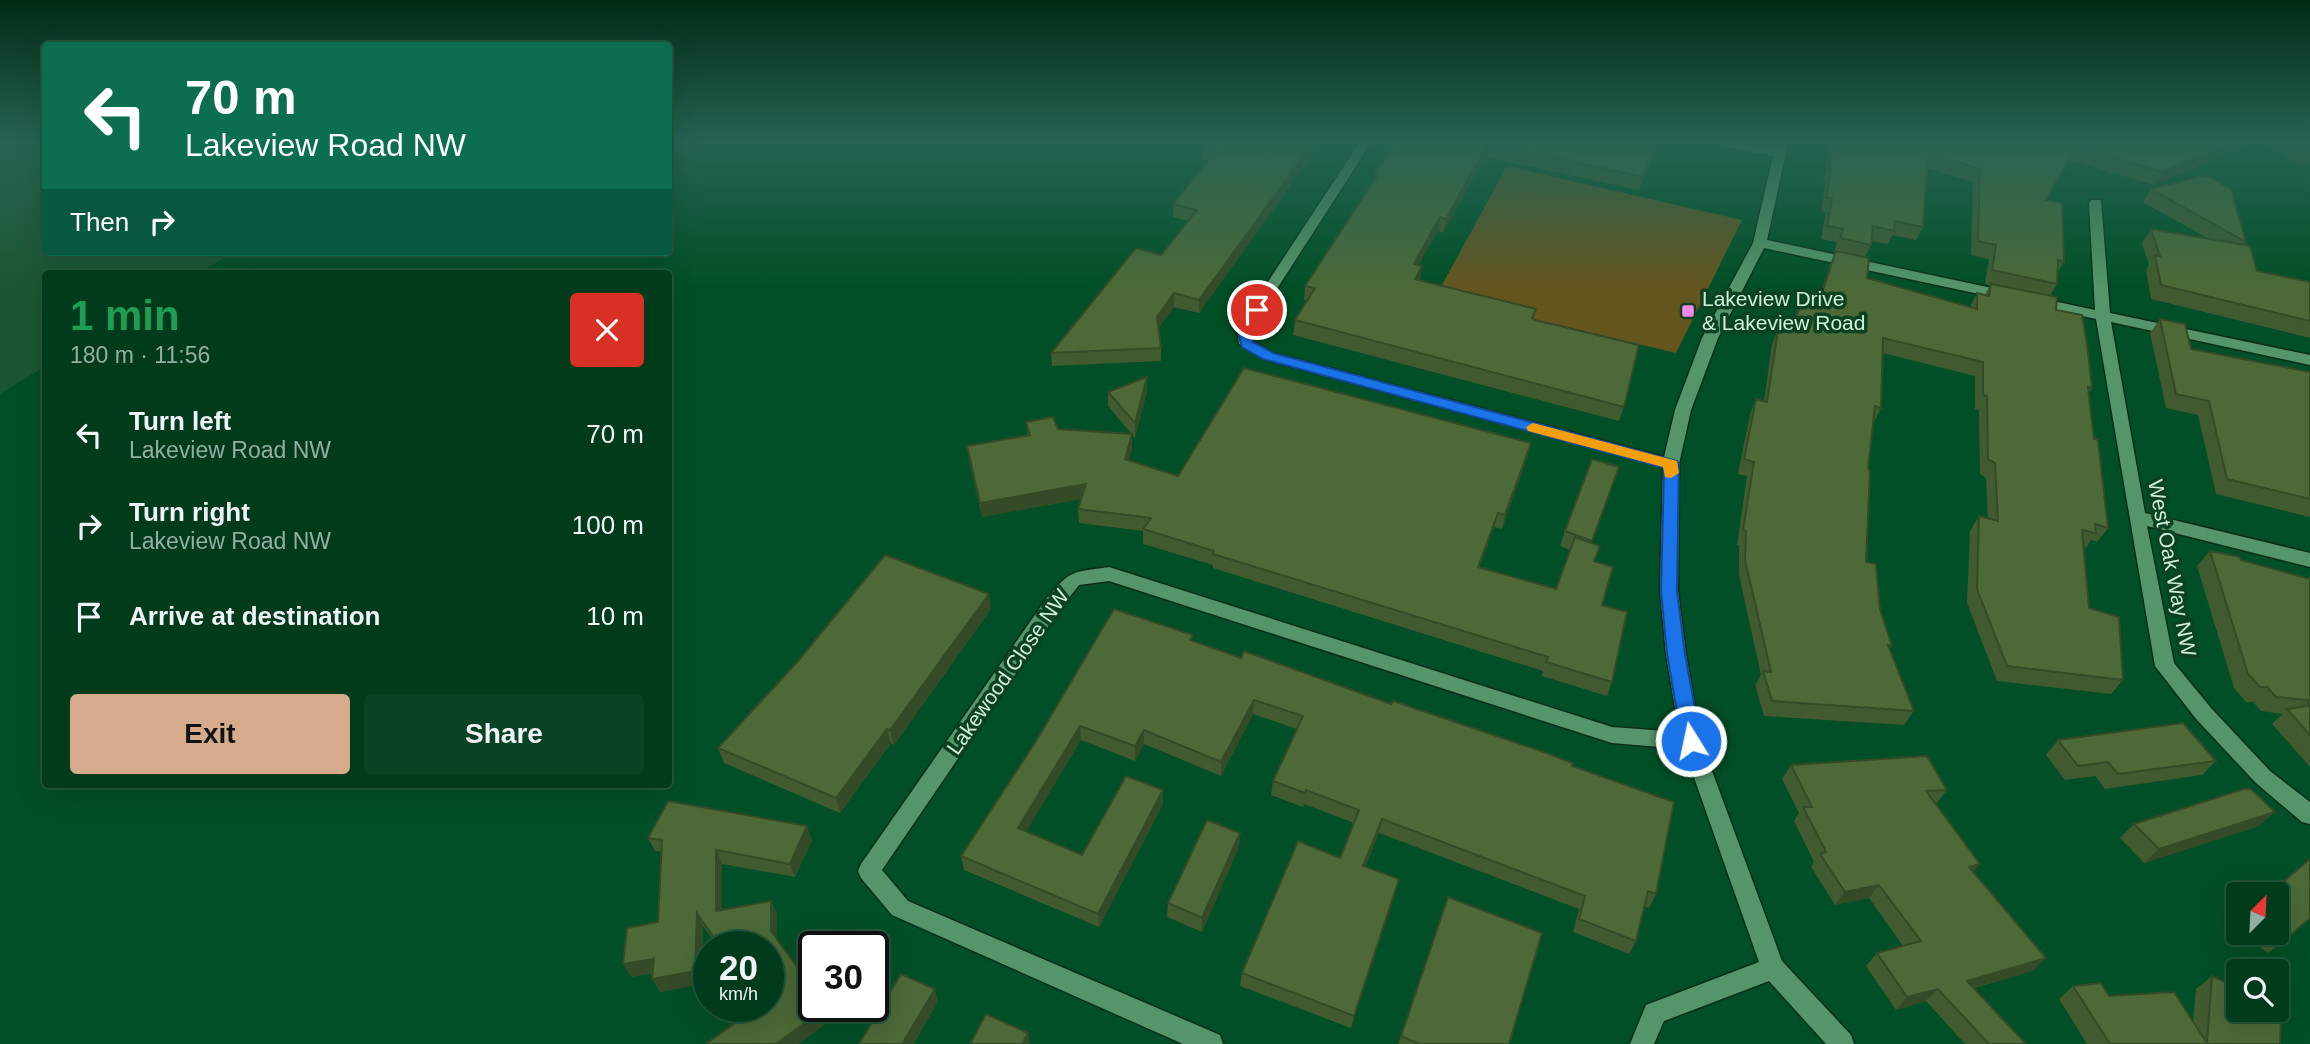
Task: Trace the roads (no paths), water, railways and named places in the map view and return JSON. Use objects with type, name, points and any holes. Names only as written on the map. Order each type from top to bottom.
[{"type":"street","points":[[1333,192],[1244,329],[1247,344],[1268,356],[1671,464]]},
{"type":"street","points":[[1771,192],[1760,243],[1706,349],[1683,410],[1671,464],[1669,591],[1676,654],[1691,741],[1773,968],[1842,1044]]},
{"type":"street","name":"West Oak Way NW","points":[[2096,204],[2104,316],[2165,666],[2204,714],[2263,777],[2310,815]]},
{"type":"street","points":[[1760,243],[2310,360]]},
{"type":"street","points":[[2137,517],[2310,560]]},
{"type":"street","name":"Lakewood Close NW","points":[[1211,1044],[900,908],[869,870],[1053,604],[1074,579],[1108,574],[1612,735],[1691,741]]},
{"type":"street","points":[[1642,1044],[1655,1013],[1773,968]]},
{"type":"place","name":"Lakeview Drive & Lakeview Road","points":[[1688,311]]}]
